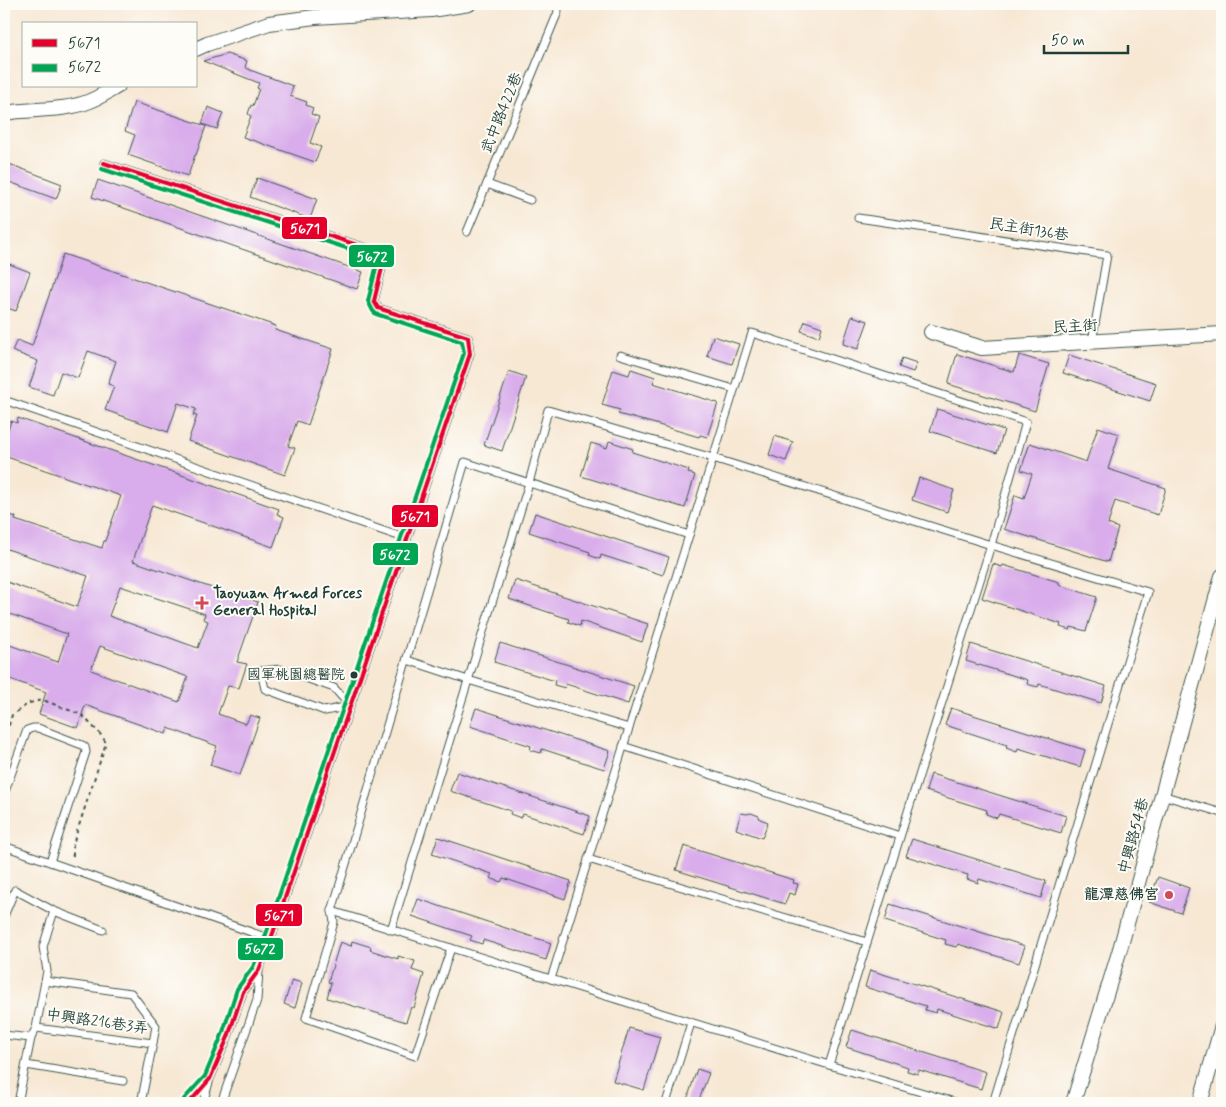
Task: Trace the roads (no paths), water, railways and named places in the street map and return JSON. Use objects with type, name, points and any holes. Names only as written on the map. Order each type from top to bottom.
[{"type":"street","points":[[198,48],[269,23],[315,16],[431,10],[469,4]]},
{"type":"street","points":[[4,113],[65,108],[89,102],[114,88]]},
{"type":"street","name":"民主街","points":[[931,332],[982,348],[1222,334]]},
{"type":"street","name":"中興路54巷","points":[[1073,1103],[1120,949],[1222,576]]},
{"type":"street","points":[[1200,1103],[1222,1026]]},
{"type":"lane","name":"武中路422巷","points":[[467,232],[558,12],[557,4]]},
{"type":"lane","points":[[104,163],[382,253],[384,260],[374,301],[378,308],[468,337],[470,354],[271,939],[259,970],[243,992],[228,1037],[210,1079],[203,1103]]},
{"type":"lane","points":[[487,184],[530,200]]},
{"type":"lane","name":"民主街136巷","points":[[858,218],[1107,255],[1092,342]]},
{"type":"lane","points":[[551,979],[752,333],[1026,422],[991,545],[829,1066]]},
{"type":"lane","points":[[620,355],[734,389]]},
{"type":"lane","points":[[4,400],[407,539]]},
{"type":"lane","points":[[391,930],[530,483],[548,410],[713,458],[1148,592],[994,1103]]},
{"type":"lane","points":[[451,948],[416,1056],[306,1018],[334,922],[332,911],[465,462],[689,534]]},
{"type":"lane","points":[[406,660],[628,728]]},
{"type":"lane","points":[[280,669],[334,688],[350,706],[325,711],[265,689],[261,671],[280,669]]},
{"type":"lane","points":[[4,794],[27,730],[38,728],[82,744],[85,747],[86,752],[50,862]]},
{"type":"lane","points":[[623,746],[900,836]]},
{"type":"lane","points":[[1162,795],[1222,813]]},
{"type":"lane","points":[[4,846],[271,939]]},
{"type":"lane","points":[[588,858],[867,942]]},
{"type":"lane","points":[[4,916],[15,890],[54,911],[103,930]]},
{"type":"lane","points":[[18,1103],[31,1038],[36,1028],[45,980],[46,971],[42,947],[54,911]]},
{"type":"lane","points":[[332,911],[829,1066],[958,1103]]},
{"type":"lane","points":[[221,1103],[257,1000],[259,970]]},
{"type":"lane","points":[[45,980],[131,992],[156,1026],[153,1043]]},
{"type":"lane","points":[[666,1103],[691,1022]]},
{"type":"lane","name":"中興路216巷3弄","points":[[36,1028],[153,1043],[141,1103]]},
{"type":"lane","points":[[4,1035],[31,1038]]},
{"type":"lane","points":[[26,1065],[123,1081]]},
{"type":"lane","points":[[189,1103],[210,1079]]},
{"type":"place","name":"Taoyuan Armed Forces General Hospital","points":[[202,603]]},
{"type":"place","name":"國軍桃園總醫院","points":[[354,675]]},
{"type":"place","name":"龍潭慈佛宮","points":[[1169,895]]}]
